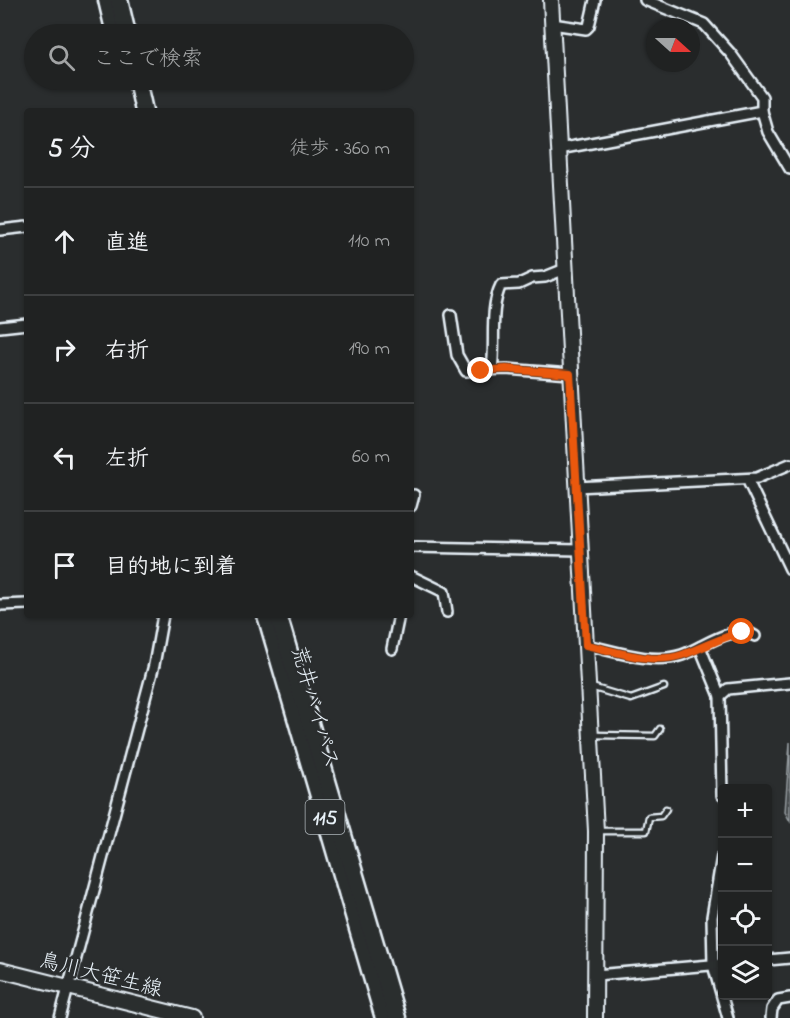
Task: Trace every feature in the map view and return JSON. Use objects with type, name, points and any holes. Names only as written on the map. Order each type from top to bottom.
[{"type":"highway","points":[[107,0],[113,24]]},
{"type":"highway","points":[[119,0],[125,24]]},
{"type":"highway","points":[[127,90],[131,108]]},
{"type":"highway","points":[[139,90],[143,108]]},
{"type":"highway","name":"荒井バイパス","points":[[267,618],[384,1018]]},
{"type":"highway","name":"荒井バイパス","points":[[279,618],[397,1018]]},
{"type":"street","points":[[551,0],[596,831],[595,1018]]},
{"type":"street","points":[[552,24],[586,29],[590,26],[595,0]]},
{"type":"street","points":[[645,0],[704,24],[731,54],[762,97],[762,111],[768,132],[790,169]]},
{"type":"street","points":[[559,149],[762,111]]},
{"type":"street","points":[[0,230],[24,227]]},
{"type":"street","points":[[492,370],[496,295],[501,285],[519,284],[565,269]]},
{"type":"street","points":[[452,315],[451,326],[461,366],[466,371],[570,374]]},
{"type":"street","points":[[0,327],[24,324]]},
{"type":"street","points":[[576,487],[757,478],[790,464]]},
{"type":"street","points":[[747,478],[790,569]]},
{"type":"street","points":[[414,547],[580,550]]},
{"type":"street","points":[[414,577],[444,592],[447,612]]},
{"type":"street","points":[[0,605],[24,604]]},
{"type":"street","points":[[60,1018],[154,665],[162,618]]},
{"type":"street","points":[[392,649],[398,618]]},
{"type":"street","points":[[586,645],[659,658],[682,655],[700,646],[742,632],[755,636]]},
{"type":"street","points":[[700,646],[720,696],[723,784]]},
{"type":"street","points":[[720,696],[729,689],[790,683]]},
{"type":"street","points":[[596,975],[718,964],[712,902],[718,877]]},
{"type":"street","points":[[772,960],[790,958]]},
{"type":"street","name":"鳥川大笹生線","points":[[0,970],[192,1018]]},
{"type":"street","points":[[771,1018],[772,1009],[778,1000],[790,998]]},
{"type":"street","points":[[725,1000],[728,1018]]},
{"type":"lane","points":[[588,686],[631,699],[664,687]]},
{"type":"lane","points":[[591,735],[655,736],[660,729]]},
{"type":"lane","points":[[596,831],[646,831],[649,817],[661,816],[666,809]]},
{"type":"shaded area","points":[[790,742],[790,821],[785,812]]},
{"type":"route","points":[[481,371],[506,369],[570,374],[586,645],[651,658],[666,658],[682,655],[714,640],[742,632]]}]
